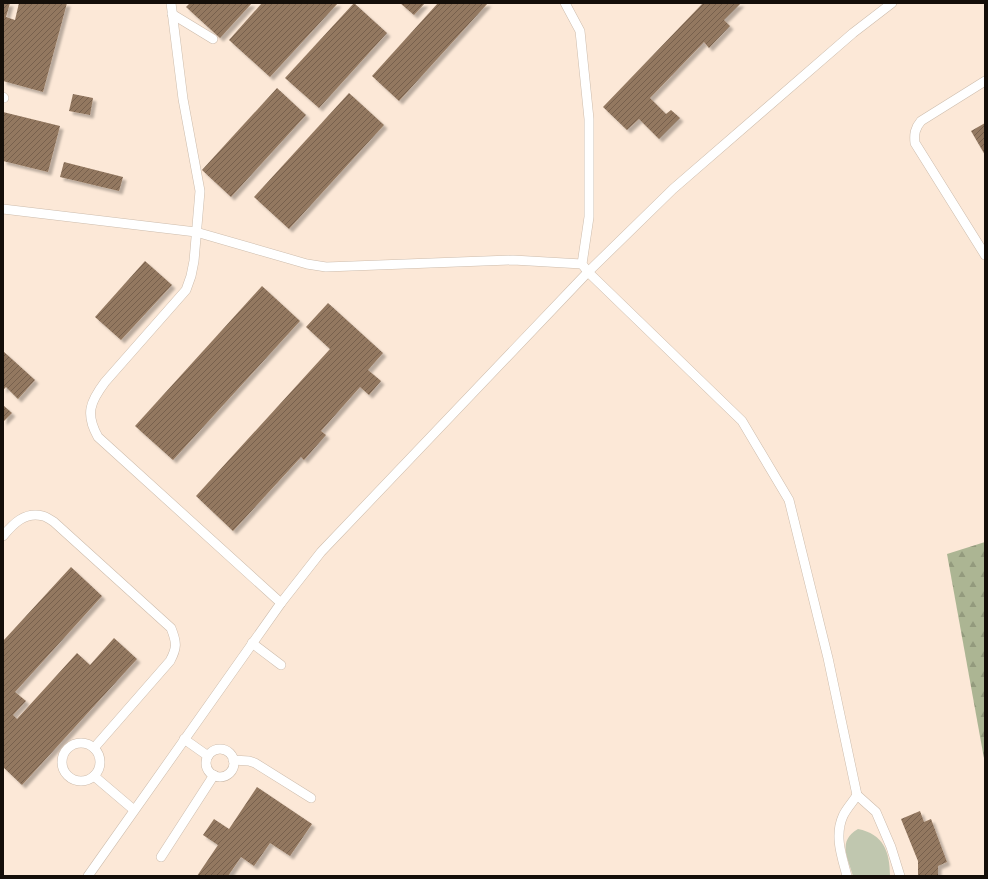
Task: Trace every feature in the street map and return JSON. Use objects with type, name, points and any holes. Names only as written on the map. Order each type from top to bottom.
[{"type":"lane","points":[[171,3],[183,99],[200,191],[191,276],[186,290],[94,396],[90,408],[90,417],[92,427],[98,437],[282,603]]},
{"type":"lane","points":[[565,3],[580,31],[589,119],[589,217],[582,264],[588,272],[742,421],[789,500],[828,658],[857,795],[876,812],[891,847],[900,876]]},
{"type":"lane","points":[[88,876],[252,643],[321,552],[588,272],[673,189],[853,33],[892,3]]},
{"type":"lane","points":[[172,14],[212,39]]},
{"type":"lane","points":[[985,81],[921,121],[917,126],[914,135],[915,143],[985,255]]},
{"type":"lane","points":[[3,209],[196,232],[307,264],[326,267],[513,260],[582,264]]},
{"type":"lane","points":[[3,536],[12,525],[23,517],[33,515],[43,516],[54,522],[171,628],[176,639],[175,650],[170,661],[94,748]]},
{"type":"lane","points":[[252,643],[281,665]]},
{"type":"lane","points":[[184,738],[208,756]]},
{"type":"lane","points":[[77,743],[89,744],[94,748],[100,759],[98,771],[94,776],[88,780],[82,781],[70,778],[65,773],[62,761],[66,750],[77,743]]},
{"type":"lane","points":[[216,750],[225,750],[229,753],[233,760],[233,769],[227,775],[214,776],[210,773],[207,765],[208,756],[216,750]]},
{"type":"lane","points":[[233,760],[255,763],[311,798]]},
{"type":"lane","points":[[94,776],[134,810]]},
{"type":"lane","points":[[161,857],[214,776]]},
{"type":"lane","points":[[847,876],[839,845],[839,834],[843,815],[857,795]]},
{"type":"shaded area","points":[[3,3],[985,3],[985,876],[3,876]]},
{"type":"green space","points":[[985,542],[985,764],[947,554]]},
{"type":"green space","points":[[858,829],[867,831],[879,839],[889,859],[890,876],[853,876],[847,856],[846,844],[852,834]]},
{"type":"building","points":[[3,3],[10,3],[6,17],[15,20],[19,3],[67,3],[43,92],[3,81]]},
{"type":"building","points":[[190,3],[252,3],[220,38],[186,7]]},
{"type":"building","points":[[262,3],[338,3],[270,77],[229,40]]},
{"type":"building","points":[[354,3],[387,33],[319,108],[285,78]]},
{"type":"building","points":[[400,3],[425,3],[414,15]]},
{"type":"building","points":[[438,3],[488,3],[399,101],[372,76]]},
{"type":"building","points":[[703,3],[741,3],[724,20],[730,26],[709,48],[704,42],[650,98],[666,114],[671,110],[680,118],[659,139],[639,119],[627,130],[603,107]]},
{"type":"building","points":[[277,88],[306,115],[231,197],[202,170]]},
{"type":"building","points":[[349,93],[384,125],[289,229],[254,197]]},
{"type":"building","points":[[73,94],[93,98],[90,115],[69,111]]},
{"type":"building","points":[[3,112],[60,126],[48,172],[3,161]]},
{"type":"building","points":[[985,123],[985,155],[971,131]]},
{"type":"building","points":[[64,162],[123,177],[119,191],[60,177]]},
{"type":"building","points":[[145,261],[172,285],[121,340],[95,317]]},
{"type":"building","points":[[262,286],[300,321],[173,460],[135,426]]},
{"type":"building","points":[[328,303],[383,353],[368,370],[381,381],[369,395],[360,387],[321,431],[326,435],[304,460],[301,457],[233,531],[196,496],[330,349],[306,327]]},
{"type":"building","points":[[3,351],[35,380],[18,399],[6,387],[3,390]]},
{"type":"building","points":[[3,405],[12,413],[3,422]]},
{"type":"building","points":[[71,567],[102,596],[15,692],[26,701],[13,715],[17,719],[77,653],[90,665],[114,638],[137,659],[22,785],[3,767],[3,641]]},
{"type":"building","points":[[257,787],[312,824],[290,856],[270,843],[254,866],[241,857],[228,876],[197,876],[218,845],[203,835],[214,819],[229,829]]},
{"type":"building","points":[[920,811],[924,822],[931,819],[947,862],[938,866],[938,876],[918,876],[918,861],[901,819]]}]
